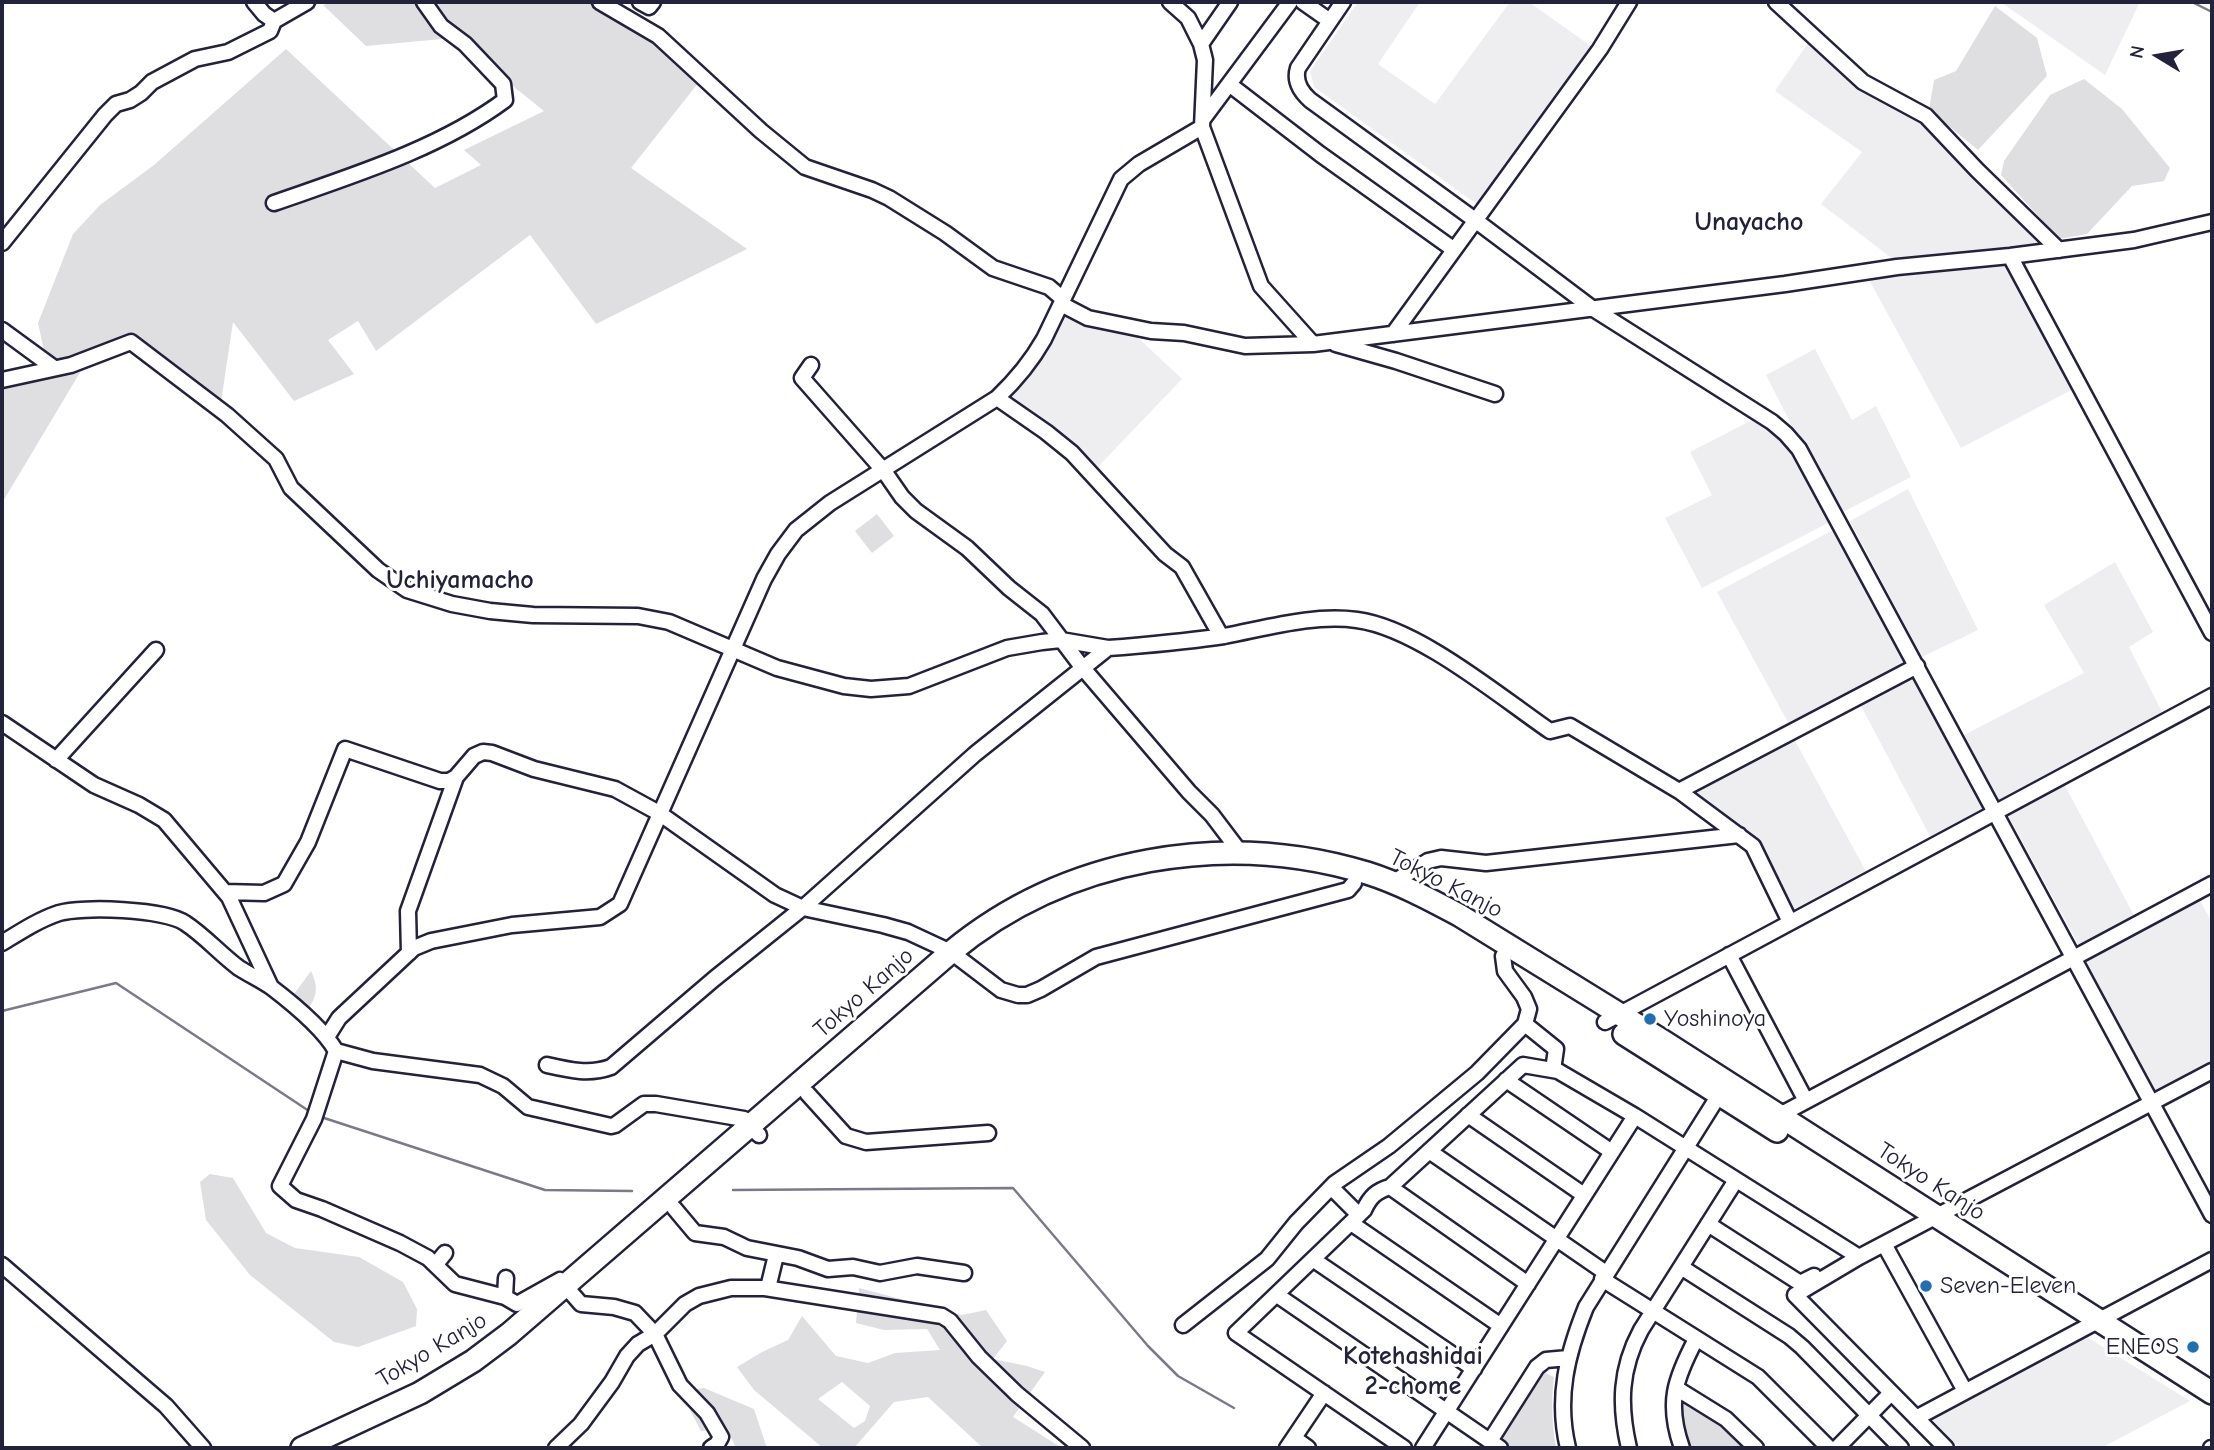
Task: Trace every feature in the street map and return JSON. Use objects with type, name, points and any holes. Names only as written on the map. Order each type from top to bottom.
[{"type":"highway","name":"Tokyo Kanjo","points":[[335,1448],[454,1387],[497,1358],[755,1130],[1007,913],[1076,880],[1125,865],[1177,856],[1240,852],[1312,860],[1369,874],[1428,898],[1458,915],[1611,1019]]},
{"type":"highway","name":"Tokyo Kanjo","points":[[302,1448],[420,1393],[473,1361],[570,1292],[674,1208],[755,1130],[807,1093],[957,956],[1045,906],[1085,890],[1177,868],[1225,865],[1268,865],[1319,874],[1382,892],[1448,922],[1611,1019],[2091,1323],[2212,1394]]},
{"type":"highway","name":"Tokyo Kanjo","points":[[1723,1089],[1778,1116],[1929,1220]]},
{"type":"highway","name":"Tokyo Kanjo","points":[[2091,1323],[2212,1407]]},
{"type":"street","points":[[254,2],[274,21]]},
{"type":"street","points":[[2,243],[116,104],[130,100],[152,82],[195,59],[228,52],[270,32],[274,21],[307,2]]},
{"type":"street","points":[[274,203],[366,171],[411,151],[481,118],[505,100],[503,84],[465,44],[441,26],[424,2]]},
{"type":"street","points":[[600,2],[658,36],[761,131],[805,167],[889,198],[945,233],[993,268],[1049,287],[1062,301],[1088,318],[1245,346],[1320,343],[1785,284],[1897,267],[2059,250],[2134,240],[2212,222]]},
{"type":"street","points":[[640,2],[649,7],[653,2]]},
{"type":"street","points":[[1170,2],[1188,18],[1201,44],[1205,60],[1202,123],[1261,286],[1320,343],[1396,361],[1495,394]]},
{"type":"street","points":[[1201,44],[1230,2]]},
{"type":"street","points":[[327,1037],[339,1018],[414,948],[431,941],[512,925],[587,920],[609,912],[620,904],[764,579],[778,554],[796,530],[830,503],[997,398],[1017,379],[1032,361],[1121,178],[1202,123],[1290,2]]},
{"type":"street","points":[[1303,2],[1330,21]]},
{"type":"street","points":[[1343,2],[1298,68],[1297,83],[1310,100],[1592,308],[1772,422],[1799,449],[2212,1215]]},
{"type":"street","points":[[1393,334],[1600,49],[1629,2]]},
{"type":"street","points":[[1776,2],[1863,82],[1926,116],[2059,250]]},
{"type":"street","points":[[1229,84],[1453,249]]},
{"type":"street","points":[[2010,256],[2212,633]]},
{"type":"street","points":[[2,331],[54,368]]},
{"type":"street","points":[[2,380],[71,365],[131,342],[227,415],[276,459],[291,488],[377,570],[408,590],[452,604],[491,611],[533,615],[638,616],[669,622],[777,667],[844,686],[871,689],[909,685],[1007,648],[1061,640],[1108,648],[1221,636],[1315,620],[1358,620],[1383,627],[1439,654],[1550,731],[1570,726],[1679,791],[1753,846],[1790,922]]},
{"type":"street","points":[[811,365],[802,378],[884,471],[902,496],[916,511],[967,548],[1009,588],[1042,614],[1082,667],[1240,852]]},
{"type":"street","points":[[997,398],[1072,453],[1165,554],[1182,567],[1221,636]]},
{"type":"street","points":[[547,1065],[585,1072],[611,1068],[714,979],[803,908],[975,754],[1108,648]]},
{"type":"street","points":[[56,760],[156,650]]},
{"type":"street","points":[[1679,791],[1917,666]]},
{"type":"street","points":[[1611,1019],[2212,696]]},
{"type":"street","points":[[2,723],[94,785],[139,805],[164,820],[225,892],[238,913],[252,950],[271,987]]},
{"type":"street","points":[[225,892],[264,893],[284,884],[308,842],[345,749],[440,781],[449,781],[456,777],[474,756],[492,752],[534,769],[615,789],[659,813],[760,886],[803,908],[908,932],[957,956],[1010,994],[1027,995],[1041,989],[1096,957],[1348,890],[1354,883]]},
{"type":"street","points":[[409,953],[408,911],[456,777]]},
{"type":"street","points":[[1392,883],[1428,861],[1441,858],[1486,863],[1739,835]]},
{"type":"street","points":[[1778,1116],[2212,884]]},
{"type":"street","points":[[2,943],[30,926],[71,910],[171,916],[184,922],[239,967],[271,987],[327,1037],[336,1051],[373,1060],[480,1075],[503,1086],[528,1107],[611,1126],[644,1104],[656,1104],[744,1119],[755,1130]]},
{"type":"street","points":[[1729,955],[1806,1101]]},
{"type":"street","points":[[1184,1325],[1267,1259],[1296,1223],[1331,1187],[1389,1146],[1477,1073],[1525,1024],[1529,1009],[1524,997],[1505,971],[1503,956]]},
{"type":"street","points":[[1525,1024],[1556,1049],[1553,1070]]},
{"type":"street","points":[[336,1051],[315,1115],[280,1186],[296,1200],[441,1259],[454,1284],[505,1297],[517,1304],[560,1280],[581,1304],[632,1311],[655,1334],[680,1385],[707,1413],[721,1437],[711,1448]]},
{"type":"street","points":[[1404,1448],[1236,1333],[1364,1210],[1370,1198],[1390,1186],[1523,1065],[1553,1070],[1635,1116],[1859,1257]]},
{"type":"street","points":[[1946,1448],[1795,1295],[1859,1257],[2212,1071]]},
{"type":"street","points":[[1506,1080],[1612,1152]]},
{"type":"street","points":[[1568,1448],[1563,1390],[1570,1346],[1586,1307],[1723,1089]]},
{"type":"street","points":[[807,1093],[846,1136],[866,1142],[988,1133]]},
{"type":"street","points":[[1468,1115],[1584,1195]]},
{"type":"street","points":[[1423,1448],[1635,1116]]},
{"type":"street","points":[[1429,1151],[1556,1239],[1653,1311],[1758,1377],[1829,1448]]},
{"type":"street","points":[[1629,1448],[1622,1418],[1623,1382],[1630,1350],[1736,1180]]},
{"type":"street","points":[[1390,1186],[1528,1284]]},
{"type":"street","points":[[1331,1187],[1355,1219],[1501,1326]]},
{"type":"street","points":[[674,1208],[695,1233],[724,1237],[747,1248],[798,1258],[828,1269],[853,1267],[880,1273],[917,1266],[964,1273]]},
{"type":"street","points":[[1708,1224],[1800,1283],[1816,1275],[1826,1277]]},
{"type":"street","points":[[1884,1244],[1965,1391]]},
{"type":"street","points":[[768,1288],[776,1255]]},
{"type":"street","points":[[1314,1260],[1474,1369]]},
{"type":"street","points":[[1916,1418],[2212,1260]]},
{"type":"street","points":[[2,1265],[166,1406],[203,1448]]},
{"type":"street","points":[[1681,1267],[1789,1336],[1901,1448]]},
{"type":"street","points":[[505,1297],[506,1278]]},
{"type":"street","points":[[556,1448],[581,1424],[612,1382],[627,1356],[638,1344],[655,1334],[685,1304],[699,1296],[731,1288],[768,1288],[942,1316],[950,1321],[979,1357],[1017,1394],[1082,1448]]},
{"type":"street","points":[[1277,1295],[1495,1445],[1537,1367],[1546,1360],[1568,1358]]},
{"type":"street","points":[[1679,1447],[1673,1409],[1675,1388],[1680,1368],[1696,1339]]},
{"type":"street","points":[[1675,1388],[1726,1419],[1756,1448]]},
{"type":"street","points":[[1308,1448],[1290,1443],[1324,1393]]},
{"type":"street","points":[[1837,1448],[1891,1393]]},
{"type":"shaded area","points":[[333,2],[608,2],[699,82],[631,168],[747,249],[596,324],[530,235],[376,351],[358,321],[328,340],[354,374],[294,401],[233,322],[221,402],[138,337],[94,349],[2,503],[2,381],[50,378],[38,323],[73,234],[100,205],[154,165],[286,49],[435,188],[481,165],[464,150],[544,111],[453,38],[366,46],[323,5]]},
{"type":"shaded area","points":[[1358,2],[1420,2],[1378,64],[1435,104],[1510,2],[1529,2],[1595,49],[1478,205],[1314,87],[1310,71]]},
{"type":"shaded area","points":[[1992,2],[2140,2],[2105,75],[2002,3]]},
{"type":"shaded area","points":[[1995,6],[2037,38],[2047,76],[1978,150],[1929,110],[1934,80],[1956,71]]},
{"type":"shaded area","points":[[1810,40],[1924,120],[2051,246],[1898,263],[1821,204],[1862,152],[1775,91]]},
{"type":"shaded area","points":[[2084,79],[2122,109],[2170,168],[2164,181],[2132,186],[2087,234],[2059,239],[2001,175],[2004,161],[2050,95]]},
{"type":"shaded area","points":[[2010,261],[2077,387],[1961,448],[1868,278]]},
{"type":"shaded area","points":[[1065,310],[1134,334],[1182,379],[1094,471],[1007,397],[1043,359]]},
{"type":"shaded area","points":[[1815,349],[1852,420],[1876,406],[1911,477],[1841,513],[1766,375]]},
{"type":"shaded area","points":[[1756,418],[1781,435],[1796,452],[1834,520],[1702,588],[1665,518],[1712,495],[1690,452]]},
{"type":"shaded area","points":[[1908,489],[1978,630],[1922,657],[1850,521]]},
{"type":"shaded area","points":[[877,514],[894,536],[872,553],[855,531]]},
{"type":"shaded area","points":[[1833,530],[1908,665],[1790,726],[1717,592]]},
{"type":"shaded area","points":[[2115,562],[2153,632],[2129,647],[2164,716],[2001,806],[1964,735],[2084,673],[2044,605]]},
{"type":"shaded area","points":[[1915,674],[1991,812],[1933,842],[1860,704]]},
{"type":"shaded area","points":[[1792,735],[1869,877],[1799,914],[1789,910],[1755,840],[1688,791]]},
{"type":"shaded area","points":[[2063,782],[2137,921],[2081,949],[2006,812]]},
{"type":"shaded area","points":[[2198,897],[2212,922],[2212,1067],[2157,1096],[2083,959]]},
{"type":"shaded area","points":[[311,971],[316,990],[308,1009],[294,994]]},
{"type":"shaded area","points":[[210,1174],[233,1178],[266,1233],[295,1248],[359,1257],[403,1282],[417,1309],[416,1326],[358,1347],[334,1342],[250,1275],[206,1220],[200,1182]]},
{"type":"shaded area","points":[[859,1288],[962,1315],[986,1310],[1007,1341],[993,1359],[1045,1372],[1013,1417],[1062,1448],[983,1448],[928,1397],[894,1402],[854,1448],[823,1448],[754,1390],[737,1367],[788,1340],[802,1316],[836,1356],[868,1363],[895,1353],[940,1350],[927,1329],[884,1330],[856,1323]],"holes":[[[842,1382],[870,1406],[865,1421],[854,1428],[818,1399]]]},
{"type":"shaded area","points":[[2082,1334],[2190,1401],[2101,1448],[1959,1448],[1930,1417]]},
{"type":"shaded area","points":[[1539,1370],[1554,1377],[1552,1412],[1556,1448],[1506,1448],[1497,1443]]},
{"type":"shaded area","points":[[704,1388],[754,1409],[767,1448],[736,1448],[727,1429],[701,1431],[680,1391]]},
{"type":"shaded area","points":[[1679,1397],[1727,1423],[1752,1448],[1687,1448],[1683,1437]]},
{"type":"waterway","points":[[2192,2],[2212,12]]},
{"type":"waterway","points":[[2,1011],[116,983],[312,1113]]},
{"type":"waterway","points":[[321,1117],[545,1190],[632,1191]]},
{"type":"waterway","points":[[733,1190],[1013,1188],[1148,1346],[1178,1376],[1234,1408]]},
{"type":"place","name":"Yoshinoya","points":[[1650,1019]]},
{"type":"place","name":"Seven-Eleven","points":[[1926,1286]]},
{"type":"place","name":"ENEOS","points":[[2193,1347]]},
{"type":"district","name":"Unayacho","points":[[1749,223]]},
{"type":"district","name":"Uchiyamacho","points":[[460,581]]},
{"type":"district","name":"Kotehashidai 2-chome","points":[[1413,1372]]}]
